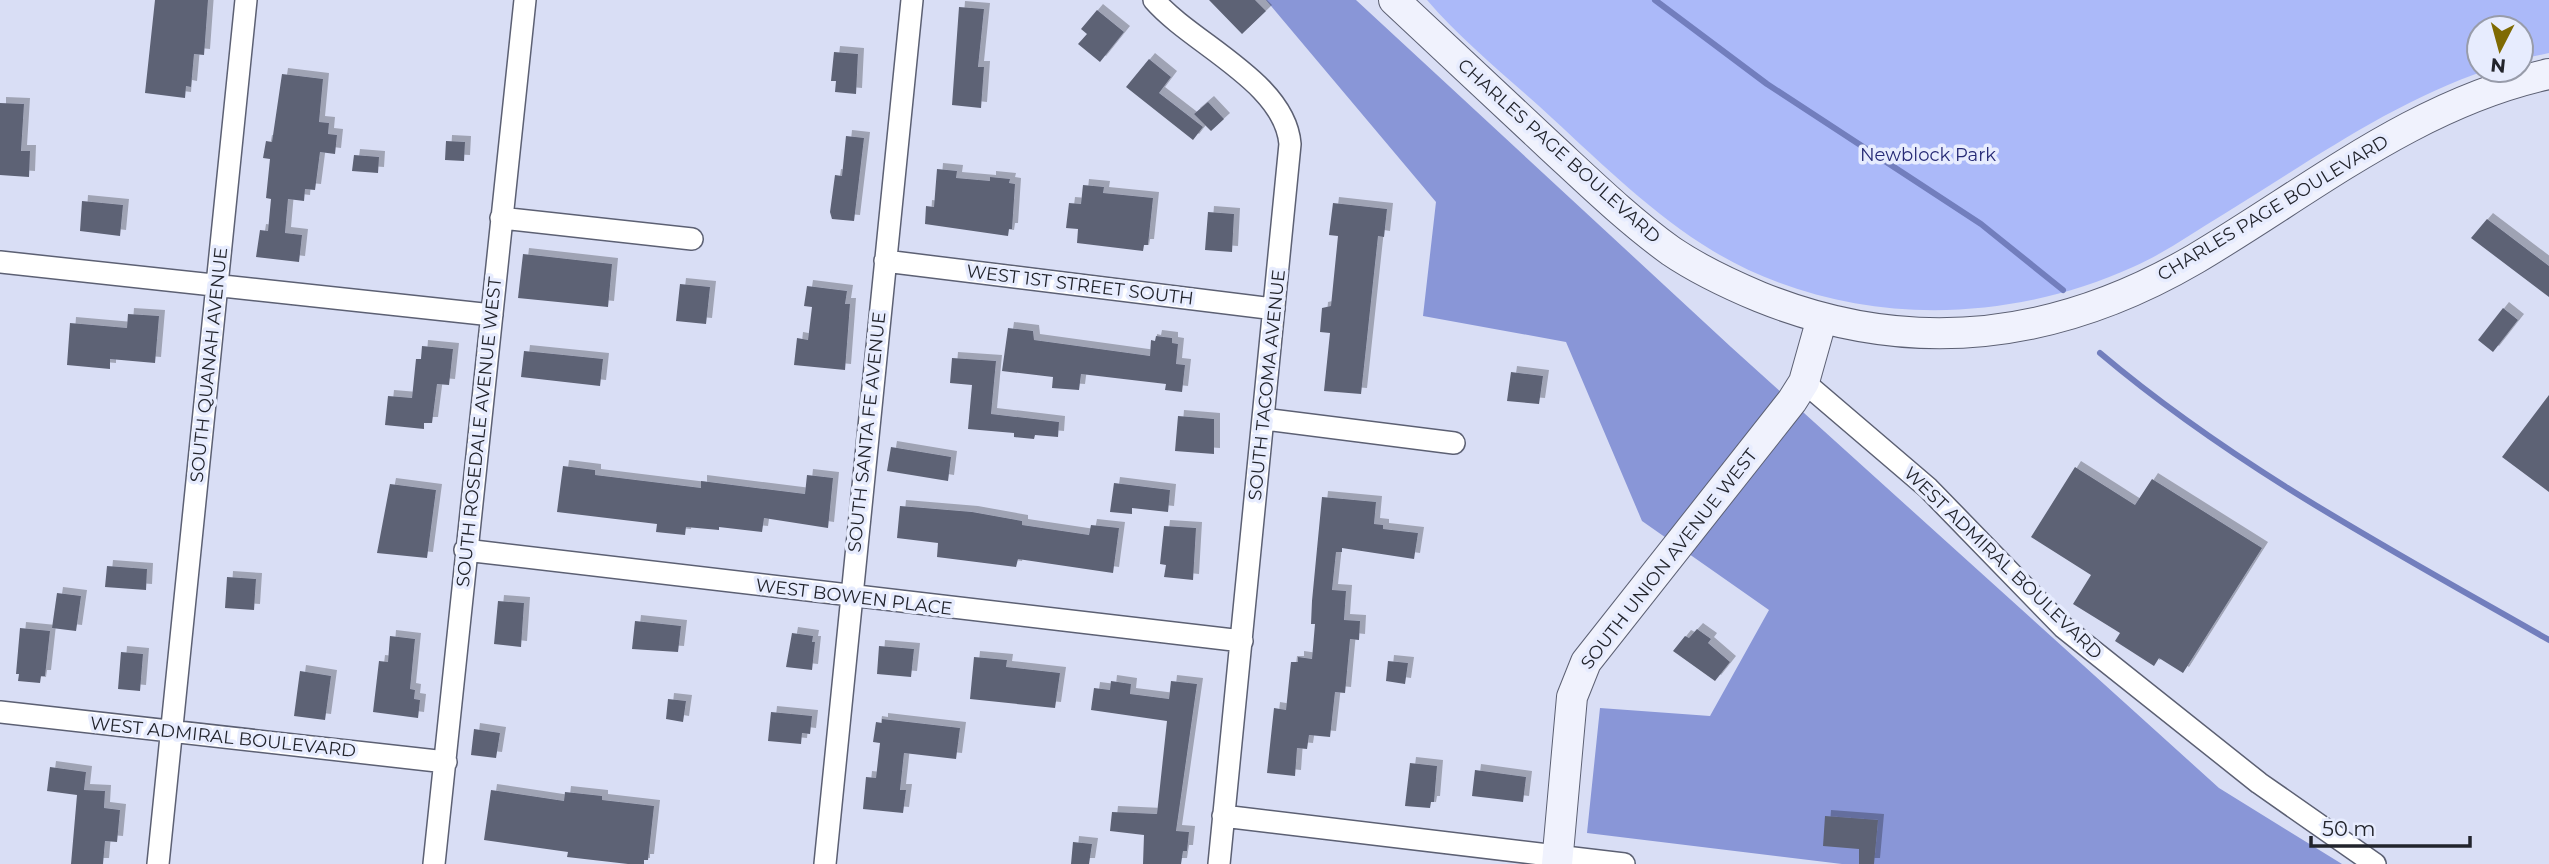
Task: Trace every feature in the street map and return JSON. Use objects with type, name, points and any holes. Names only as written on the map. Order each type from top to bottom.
[{"type":"main road","name":"CHARLES PAGE BOULEVARD","points":[[1394,0],[1576,170],[1672,251],[1706,273],[1749,292],[1822,318],[1907,334],[1974,334],[2021,327],[2090,309],[2132,293],[2197,258],[2385,139],[2473,97],[2549,74]]},
{"type":"main road","name":"SOUTH UNION AVENUE WEST","points":[[1558,860],[1572,697],[1586,662],[1804,382],[1822,318]]},
{"type":"street","name":"SOUTH QUANAH AVENUE","points":[[158,864],[246,0]]},
{"type":"street","name":"SOUTH ROSEDALE AVENUE WEST","points":[[434,864],[525,0]]},
{"type":"street","name":"SOUTH SANTA FE AVENUE","points":[[825,864],[912,0]]},
{"type":"street","name":"SOUTH TACOMA AVENUE","points":[[1158,5],[1267,96],[1286,120],[1290,144],[1219,864]]},
{"type":"street","points":[[501,218],[692,239]]},
{"type":"street","name":"WEST 1ST STREET SOUTH","points":[[885,261],[1274,309]]},
{"type":"street","points":[[0,262],[492,315]]},
{"type":"street","name":"WEST ADMIRAL BOULEVARD","points":[[1804,382],[1928,488],[2063,627],[2259,783],[2375,864]]},
{"type":"street","points":[[1264,419],[1454,443]]},
{"type":"street","name":"WEST BOWEN PLACE","points":[[465,550],[1242,641]]},
{"type":"street","name":"WEST ADMIRAL BOULEVARD","points":[[0,712],[446,762]]},
{"type":"street","points":[[1223,816],[1558,860],[1624,864]]},
{"type":"green space","name":"Newblock Park","points":[[1427,0],[2549,0],[2549,53],[2535,56],[2535,14],[2465,14],[2465,78],[2384,116],[2145,261],[2082,287],[2030,300],[1976,308],[1921,310],[1867,305],[1814,294],[1762,276],[1713,251],[1670,222],[1630,189],[1441,16]]},
{"type":"shaded area","points":[[1266,0],[1356,0],[1731,347],[2219,788],[2342,864],[1842,864],[1587,833],[1600,708],[1710,716],[1769,610],[1642,521],[1566,342],[1423,316],[1436,202]]},
{"type":"building","points":[[155,0],[208,0],[204,55],[194,54],[191,87],[186,86],[185,98],[145,93]]},
{"type":"building","points":[[1209,0],[1255,0],[1266,11],[1242,34]]},
{"type":"building","points":[[959,7],[984,9],[978,67],[984,67],[981,108],[952,105]]},
{"type":"building","points":[[1097,10],[1124,32],[1100,62],[1078,44],[1087,34],[1081,29]]},
{"type":"building","points":[[834,52],[858,54],[856,94],[835,92],[836,81],[831,81]]},
{"type":"building","points":[[1149,59],[1171,77],[1159,93],[1203,127],[1193,140],[1126,87]]},
{"type":"building","points":[[282,74],[323,79],[319,122],[329,123],[328,134],[337,135],[335,154],[320,152],[315,190],[305,189],[304,201],[288,199],[285,233],[302,235],[299,262],[256,257],[260,230],[268,231],[271,199],[266,198],[270,159],[263,158],[266,141],[272,142]]},
{"type":"building","points":[[1208,102],[1224,119],[1211,131],[1194,114]]},
{"type":"building","points":[[0,103],[24,104],[21,151],[30,151],[29,177],[0,175]]},
{"type":"building","points":[[846,136],[864,138],[854,221],[832,219],[830,212],[835,175],[842,176]]},
{"type":"building","points":[[446,141],[465,142],[464,161],[445,160]]},
{"type":"building","points":[[354,155],[379,157],[378,173],[352,171]]},
{"type":"building","points":[[937,169],[957,171],[956,178],[990,181],[990,177],[1010,179],[1009,183],[1015,184],[1012,229],[1009,229],[1008,236],[925,224],[926,206],[934,207]]},
{"type":"building","points":[[1083,185],[1104,187],[1103,193],[1153,198],[1148,245],[1144,245],[1143,251],[1077,243],[1078,229],[1066,228],[1069,203],[1081,204]]},
{"type":"building","points":[[82,201],[123,205],[120,236],[80,231]]},
{"type":"building","points":[[1333,203],[1387,209],[1384,237],[1378,236],[1361,394],[1324,391],[1330,333],[1320,332],[1322,308],[1331,306],[1338,236],[1329,235]]},
{"type":"building","points":[[1208,212],[1234,214],[1232,252],[1205,250]]},
{"type":"building","points":[[2487,219],[2549,266],[2549,297],[2471,238]]},
{"type":"building","points":[[523,254],[612,264],[608,307],[518,298]]},
{"type":"building","points":[[680,284],[710,287],[706,324],[676,321]]},
{"type":"building","points":[[807,286],[847,291],[845,304],[850,304],[845,370],[794,365],[797,338],[808,340],[812,307],[804,306]]},
{"type":"building","points":[[2503,308],[2518,320],[2493,352],[2478,340]]},
{"type":"building","points":[[128,314],[159,316],[155,363],[110,359],[110,369],[67,365],[70,323],[127,328]]},
{"type":"building","points":[[1008,328],[1033,331],[1034,340],[1150,356],[1151,340],[1155,341],[1156,336],[1172,338],[1172,343],[1178,344],[1176,364],[1185,365],[1182,392],[1165,390],[1166,384],[1081,374],[1079,390],[1052,388],[1053,377],[1002,371]]},
{"type":"building","points":[[422,346],[453,349],[449,385],[437,384],[432,423],[424,423],[424,429],[385,425],[388,396],[412,398],[416,359],[421,359]]},
{"type":"building","points":[[524,351],[603,359],[600,386],[521,377]]},
{"type":"building","points":[[952,358],[996,361],[991,414],[1059,422],[1058,437],[1035,435],[1034,439],[1014,437],[1014,433],[968,429],[972,385],[950,383]]},
{"type":"building","points":[[1511,372],[1543,376],[1539,404],[1507,401]]},
{"type":"building","points":[[2549,395],[2549,492],[2502,457]]},
{"type":"building","points":[[1178,416],[1214,419],[1214,454],[1175,451]]},
{"type":"building","points":[[891,447],[951,457],[948,481],[887,471]]},
{"type":"building","points":[[563,466],[595,470],[595,475],[701,488],[701,481],[805,494],[807,475],[833,478],[828,528],[764,518],[762,532],[719,527],[719,530],[686,527],[685,535],[656,532],[657,524],[557,512]]},
{"type":"building","points":[[2075,467],[2135,505],[2152,479],[2262,548],[2183,673],[2159,658],[2154,666],[2115,641],[2120,633],[2073,604],[2091,575],[2031,537]]},
{"type":"building","points":[[1114,483],[1170,490],[1168,512],[1132,508],[1132,514],[1110,512]]},
{"type":"building","points":[[390,484],[436,490],[427,558],[377,553]]},
{"type":"building","points":[[1322,497],[1376,502],[1374,524],[1383,525],[1383,529],[1418,533],[1414,559],[1342,548],[1342,552],[1336,552],[1332,590],[1346,591],[1344,620],[1360,621],[1359,640],[1350,639],[1345,693],[1335,692],[1330,737],[1309,735],[1307,749],[1297,748],[1295,776],[1267,773],[1274,708],[1286,710],[1291,662],[1298,662],[1298,657],[1312,659],[1315,624],[1311,624],[1312,601]]},
{"type":"building","points":[[900,506],[972,512],[1022,521],[1022,525],[1089,535],[1091,525],[1119,528],[1113,573],[1018,559],[1016,567],[937,557],[938,543],[897,538]]},
{"type":"building","points":[[1164,526],[1196,528],[1193,580],[1164,577],[1166,565],[1160,564]]},
{"type":"building","points":[[107,566],[147,569],[146,590],[105,587]]},
{"type":"building","points":[[227,577],[256,579],[254,610],[225,608]]},
{"type":"building","points":[[57,593],[81,596],[76,631],[52,628]]},
{"type":"building","points":[[498,601],[524,603],[521,647],[494,644]]},
{"type":"building","points":[[635,621],[681,626],[678,652],[632,649]]},
{"type":"building","points":[[20,628],[50,631],[45,676],[41,676],[40,683],[18,681],[19,674],[16,674]]},
{"type":"building","points":[[1697,629],[1711,639],[1708,643],[1730,662],[1715,681],[1673,651],[1685,636],[1689,638]]},
{"type":"building","points":[[792,633],[813,636],[812,642],[815,642],[812,670],[786,667]]},
{"type":"building","points":[[390,636],[415,639],[410,689],[415,690],[414,699],[420,700],[418,718],[373,712],[379,661],[388,662]]},
{"type":"building","points":[[879,646],[914,649],[911,677],[877,674]]},
{"type":"building","points":[[121,652],[143,654],[140,691],[118,689]]},
{"type":"building","points":[[974,657],[1007,660],[1006,667],[1060,673],[1055,708],[970,699]]},
{"type":"building","points":[[1388,661],[1408,663],[1405,684],[1386,681]]},
{"type":"building","points":[[300,671],[331,676],[325,720],[294,716]]},
{"type":"building","points":[[1111,681],[1131,684],[1130,694],[1169,699],[1171,681],[1197,684],[1176,831],[1189,832],[1187,851],[1183,851],[1181,864],[1143,864],[1144,835],[1110,831],[1112,812],[1157,814],[1167,721],[1091,710],[1094,688],[1110,690]]},
{"type":"building","points":[[668,699],[686,701],[683,722],[666,719]]},
{"type":"building","points":[[771,712],[812,716],[810,734],[802,733],[801,744],[768,741]]},
{"type":"building","points":[[882,719],[960,728],[956,759],[904,753],[900,790],[906,790],[903,813],[863,809],[866,777],[876,778],[880,743],[873,742],[876,722],[882,723]]},
{"type":"building","points":[[474,729],[500,733],[496,758],[471,755]]},
{"type":"building","points":[[1410,763],[1437,766],[1434,802],[1431,802],[1430,808],[1405,806]]},
{"type":"building","points":[[50,767],[86,772],[84,790],[105,791],[104,808],[120,810],[117,842],[105,841],[103,864],[71,864],[77,795],[47,791]]},
{"type":"building","points":[[1475,770],[1526,777],[1523,802],[1472,796]]},
{"type":"building","points":[[491,790],[564,801],[565,792],[602,796],[602,800],[654,806],[648,860],[644,860],[644,864],[628,864],[567,857],[568,852],[484,840]]},
{"type":"building","points":[[1825,816],[1878,820],[1874,864],[1859,864],[1859,849],[1823,846]]},
{"type":"building","points":[[1073,842],[1092,844],[1089,864],[1071,864]]},
{"type":"waterway","points":[[1655,0],[1767,84],[1981,224],[2063,290]]},
{"type":"waterway","points":[[2100,353],[2152,395],[2261,471],[2375,541],[2549,640]]}]
